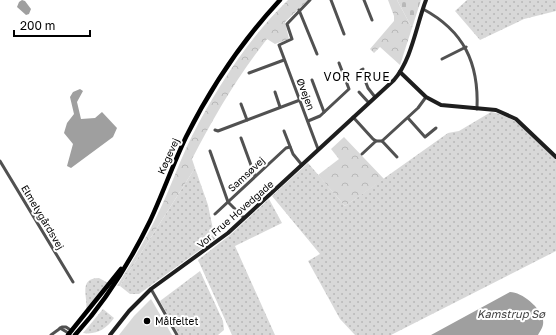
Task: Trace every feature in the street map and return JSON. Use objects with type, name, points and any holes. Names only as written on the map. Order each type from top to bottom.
[{"type":"main road","name":"Køgevej","points":[[72,334],[104,299],[125,265],[150,221],[195,119],[233,58],[281,1]]},
{"type":"street","points":[[310,0],[300,10],[317,54]]},
{"type":"street","points":[[331,0],[344,34]]},
{"type":"street","points":[[364,0],[372,20]]},
{"type":"street","name":"Vor Frue Hovedgade","points":[[110,335],[129,311],[152,289],[212,246],[244,218],[369,103],[400,72],[426,0]]},
{"type":"street","points":[[423,9],[443,21],[466,48],[477,87],[477,109]]},
{"type":"street","name":"Øvejen","points":[[300,10],[287,24],[292,39],[279,45],[318,149]]},
{"type":"street","points":[[442,59],[466,48]]},
{"type":"street","points":[[248,74],[284,60]]},
{"type":"street","points":[[308,121],[324,112],[349,89],[340,63]]},
{"type":"street","points":[[363,69],[361,70],[368,88],[375,97]]},
{"type":"street","points":[[400,72],[426,97],[441,104],[452,107],[496,110],[516,119],[556,158]]},
{"type":"street","points":[[312,80],[324,112]]},
{"type":"street","points":[[274,92],[280,107]]},
{"type":"street","points":[[359,92],[369,103]]},
{"type":"street","points":[[362,154],[376,141],[382,140],[408,118],[426,97]]},
{"type":"street","points":[[214,130],[218,131],[300,100]]},
{"type":"street","points":[[241,104],[247,120]]},
{"type":"street","points":[[353,117],[376,141]]},
{"type":"street","points":[[408,118],[425,137],[436,128]]},
{"type":"street","points":[[284,131],[292,154],[302,165]]},
{"type":"street","points":[[241,138],[255,176]]},
{"type":"street","points":[[382,140],[397,157]]},
{"type":"street","name":"Samsøvej","points":[[215,214],[286,148],[290,147]]},
{"type":"street","points":[[210,150],[228,202],[244,218]]},
{"type":"street","name":"Elmelygårdsvej","points":[[0,161],[73,282]]},
{"type":"street","points":[[152,289],[177,335]]},
{"type":"street","points":[[51,335],[56,329],[64,329],[72,334]]},
{"type":"green space","points":[[288,0],[308,0],[285,22],[289,39],[275,44],[267,39],[245,68],[192,159],[195,168],[120,286],[117,286],[136,256],[153,224],[167,195],[188,144],[212,100],[234,64],[273,15]]},
{"type":"green space","points":[[388,0],[397,0],[412,28],[400,65],[380,47],[374,53],[370,49],[394,21],[394,16]]},
{"type":"green space","points":[[397,0],[421,0],[412,28]]},
{"type":"green space","points":[[467,0],[556,0],[556,11],[524,19],[480,40],[455,11]]},
{"type":"green space","points":[[491,112],[519,124],[556,159],[556,251],[391,335],[355,335],[340,319],[308,261],[320,254],[272,196],[308,163],[345,206],[448,133],[459,131]]},
{"type":"green space","points":[[344,137],[384,179],[345,206],[318,175],[339,159],[331,149]]},
{"type":"green space","points":[[195,168],[208,205],[215,239],[139,294],[130,294],[120,286]]},
{"type":"green space","points":[[269,199],[282,223],[235,246],[275,335],[232,335],[198,260],[230,235]]},
{"type":"green space","points":[[200,271],[223,321],[224,330],[218,335],[179,335],[160,301]]},
{"type":"green space","points":[[99,278],[108,283],[86,311],[86,285],[88,281]]},
{"type":"green space","name":"Målfeltet","points":[[151,299],[172,335],[119,335],[134,316]]},
{"type":"green space","points":[[103,309],[114,318],[111,322],[97,332],[83,333]]},
{"type":"water","points":[[22,0],[25,1],[31,9],[29,14],[26,15],[17,7],[19,2]]},
{"type":"water","points":[[80,89],[83,91],[77,102],[81,119],[95,118],[102,112],[117,128],[113,137],[71,168],[67,166],[73,144],[64,133],[67,123],[74,114],[70,97],[73,92]]},
{"type":"water","name":"Kamstrup Sø","points":[[510,292],[525,298],[535,306],[542,315],[542,328],[538,335],[431,335]]},
{"type":"place","name":"Målfeltet","points":[[147,321]]},
{"type":"district","name":"VOR FRUE","points":[[357,77]]}]
